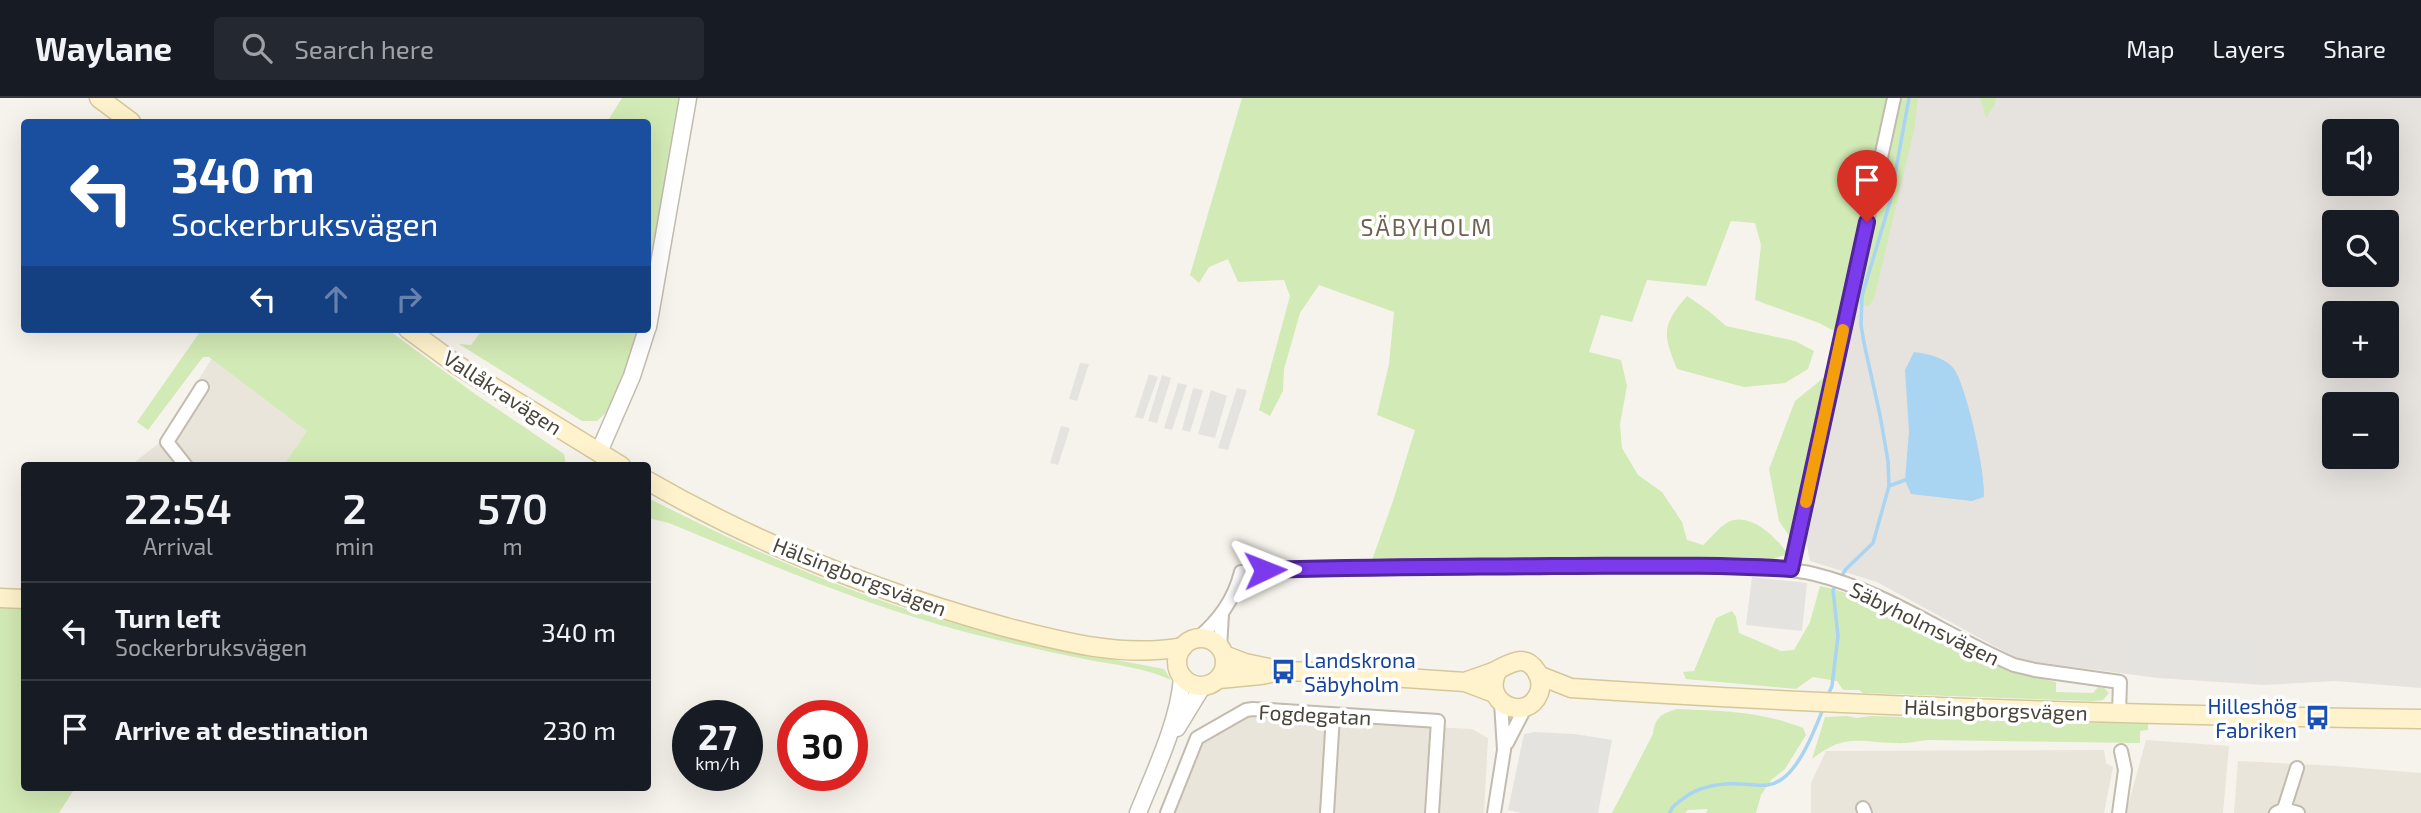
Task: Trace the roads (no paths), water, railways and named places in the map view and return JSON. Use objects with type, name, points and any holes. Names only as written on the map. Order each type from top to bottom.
[{"type":"main road","points":[[99,98],[127,119]]},
{"type":"main road","name":"Vallåkravägen","points":[[413,333],[595,459]]},
{"type":"main road","name":"Hälsingborgsvägen","points":[[651,483],[749,533],[871,585],[929,605],[1044,637],[1124,651],[1180,673]]},
{"type":"main road","points":[[0,598],[21,599]]},
{"type":"main road","points":[[1280,671],[1219,679],[1202,687],[1191,685],[1180,673],[1177,657],[1190,643],[1212,641],[1222,651],[1245,663],[1280,671],[1465,682],[1513,708],[1531,702],[1540,686],[1538,675],[1531,666],[1520,661],[1508,662],[1498,670],[1465,682]]},
{"type":"main road","name":"Hälsingborgsvägen","points":[[1124,651],[1190,643]]},
{"type":"main road","points":[[1219,679],[1225,668],[1222,651]]},
{"type":"main road","points":[[1497,698],[1493,681],[1498,670]]},
{"type":"main road","name":"Hälsingborgsvägen","points":[[1538,675],[1571,688],[1786,702],[2421,719]]},
{"type":"main road","name":"Hälsingborgsvägen","points":[[1531,702],[1571,688]]},
{"type":"street","points":[[651,306],[688,98]]},
{"type":"street","points":[[1791,569],[1894,98]]},
{"type":"street","points":[[595,459],[632,376],[645,333]]},
{"type":"street","points":[[183,462],[167,442],[202,387]]},
{"type":"street","name":"Säbyholmsvägen","points":[[1190,643],[1223,614],[1241,572],[1427,566],[1750,566],[1791,569],[1869,593],[2014,665],[2120,682],[2119,713]]},
{"type":"street","name":"Säbyholmsvägen","points":[[1222,651],[1223,614]]},
{"type":"street","points":[[1140,812],[1179,700],[1180,673]]},
{"type":"street","points":[[1161,758],[1202,687]]},
{"type":"street","points":[[1494,813],[1504,750],[1497,698]]},
{"type":"street","points":[[1504,750],[1531,702]]},
{"type":"street","name":"Fogdegatan","points":[[1167,813],[1198,738],[1246,710],[1253,709],[1438,721],[1432,813]]},
{"type":"street","points":[[1327,813],[1334,715]]},
{"type":"street","points":[[2119,813],[2125,770],[2121,751]]},
{"type":"street","points":[[2297,768],[2280,811],[2298,813]]},
{"type":"water","points":[[1914,352],[1946,362],[1954,369],[1959,379],[1975,432],[1984,497],[1972,501],[1911,494],[1905,480],[1909,431],[1905,370]]},
{"type":"waterway","points":[[1828,695],[1832,686],[1838,636],[1833,590],[1846,569],[1873,543],[1889,486],[1888,461],[1861,325],[1862,296],[1890,202],[1909,98]]},
{"type":"waterway","points":[[1889,486],[1905,480]]},
{"type":"waterway","points":[[1670,813],[1684,798],[1704,788],[1726,784],[1767,785],[1782,779],[1801,756],[1823,709]]},
{"type":"place","name":"Landskrona Säbyholm","points":[[1284,671]]},
{"type":"place","name":"Hilleshög Fabriken","points":[[2317,717]]},
{"type":"district","name":"SÄBYHOLM","points":[[1427,227]]}]
